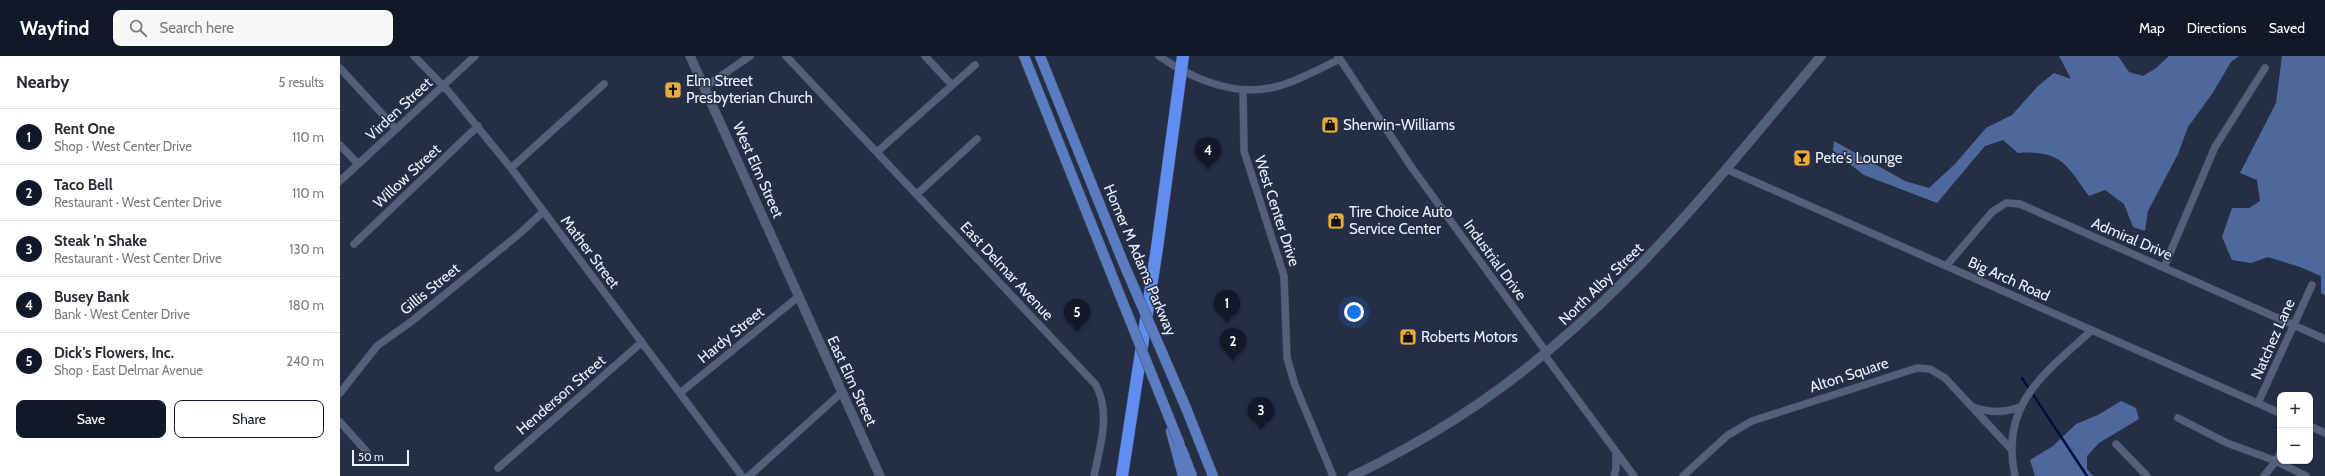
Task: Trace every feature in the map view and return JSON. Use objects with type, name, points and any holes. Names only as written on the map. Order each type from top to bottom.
[{"type":"highway","points":[[1122,476],[1157,248],[1184,56]]},
{"type":"main road","name":"Homer M Adams Parkway","points":[[1024,56],[1192,476]]},
{"type":"main road","name":"Homer M Adams Parkway","points":[[1040,56],[1123,262],[1186,408],[1213,476]]},
{"type":"main road","points":[[1167,413],[1183,476]]},
{"type":"street","name":"Mather Street","points":[[414,56],[478,126],[511,168],[742,476]]},
{"type":"street","name":"Virden Street","points":[[340,181],[475,56]]},
{"type":"street","name":"West Elm Street","points":[[690,56],[798,297]]},
{"type":"street","points":[[705,87],[750,56]]},
{"type":"street","name":"East Delmar Avenue","points":[[786,56],[1096,385],[1103,401],[1104,415],[1094,476]]},
{"type":"street","points":[[925,56],[952,85]]},
{"type":"street","points":[[1159,56],[1182,69],[1217,85],[1243,90],[1257,90],[1283,85],[1339,58]]},
{"type":"street","name":"North Alby Street","points":[[1352,476],[1394,455],[1448,423],[1547,353],[1614,293],[1644,263],[1726,169],[1821,56]]},
{"type":"street","name":"Industrial Drive","points":[[1339,58],[1412,168],[1547,353],[1546,357],[1634,476]]},
{"type":"street","points":[[877,152],[975,65]]},
{"type":"street","points":[[340,68],[396,129]]},
{"type":"street","points":[[2164,267],[2215,147],[2265,68]]},
{"type":"street","points":[[511,168],[604,84]]},
{"type":"street","name":"West Center Drive","points":[[1243,90],[1244,152],[1284,276],[1287,358],[1295,385],[1332,476]]},
{"type":"street","name":"Willow Street","points":[[354,244],[478,126]]},
{"type":"street","points":[[917,194],[977,139]]},
{"type":"street","points":[[340,145],[358,164]]},
{"type":"street","name":"Big Arch Road","points":[[1726,169],[1947,265],[2277,412]]},
{"type":"street","name":"Admiral Drive","points":[[1947,265],[1992,212],[2011,202],[2020,204],[2325,339]]},
{"type":"street","name":"Gillis Street","points":[[340,393],[377,346],[412,321],[518,235],[543,212]]},
{"type":"street","name":"Natchez Lane","points":[[2258,403],[2312,285]]},
{"type":"street","name":"East Elm Street","points":[[798,297],[880,476]]},
{"type":"street","name":"Hardy Street","points":[[680,393],[798,297]]},
{"type":"street","points":[[2015,476],[2012,450],[2013,435],[2020,407],[2042,376],[2092,330]]},
{"type":"street","name":"Henderson Street","points":[[498,468],[642,342]]},
{"type":"street","name":"Alton Square","points":[[1683,476],[1719,442],[1741,426],[1905,370],[1926,368],[1937,372],[1945,378],[2012,450]]},
{"type":"street","points":[[750,476],[841,393]]},
{"type":"street","points":[[1973,407],[1992,413],[2002,413],[2020,407]]},
{"type":"street","points":[[2178,418],[2228,443],[2276,461],[2306,476]]},
{"type":"street","points":[[340,422],[367,452]]},
{"type":"street","points":[[2313,427],[2325,433]]},
{"type":"street","points":[[2116,444],[2147,476]]},
{"type":"street","points":[[1614,476],[1616,469],[1616,452]]},
{"type":"street","points":[[2264,476],[2276,461]]},
{"type":"shaded area","points":[[2059,56],[2118,56],[2129,72],[2143,76],[2156,68],[2169,56],[2239,56],[2231,62],[2212,94],[2188,127],[2178,154],[2148,211],[2145,231],[2133,227],[2124,204],[2105,190],[2089,196],[2074,175],[2061,161],[2044,154],[2018,153],[2003,140],[1985,146],[1937,203],[1864,175],[1833,151],[1834,141],[1905,181],[1929,188],[1955,164],[1986,128],[2012,115],[2038,86],[2054,73],[2071,79]]},
{"type":"shaded area","points":[[2282,56],[2325,56],[2325,295],[2321,293],[2321,276],[2300,267],[2268,257],[2251,263],[2232,260],[2222,237],[2232,208],[2249,208],[2260,201],[2257,180],[2240,173],[2276,103]]},
{"type":"shaded area","points":[[2121,401],[2136,408],[2139,419],[2099,443],[2087,456],[2087,469],[2093,476],[2035,476],[2030,460],[2053,446],[2076,424],[2098,415]]},
{"type":"waterway","points":[[2022,378],[2087,476]]},
{"type":"place","name":"Elm Street Presbyterian Church","points":[[673,90]]},
{"type":"place","name":"Sherwin-Williams","points":[[1330,125]]},
{"type":"place","name":"Pete's Lounge","points":[[1802,158]]},
{"type":"place","name":"Busey Bank","points":[[1208,170]]},
{"type":"place","name":"Tire Choice Auto Service Center","points":[[1336,221]]},
{"type":"place","name":"Rent One","points":[[1227,323]]},
{"type":"place","name":"Dick's Flowers, Inc.","points":[[1077,332]]},
{"type":"place","name":"Roberts Motors","points":[[1408,337]]},
{"type":"place","name":"Taco Bell","points":[[1233,361]]},
{"type":"place","name":"Steak 'n Shake","points":[[1261,430]]}]
